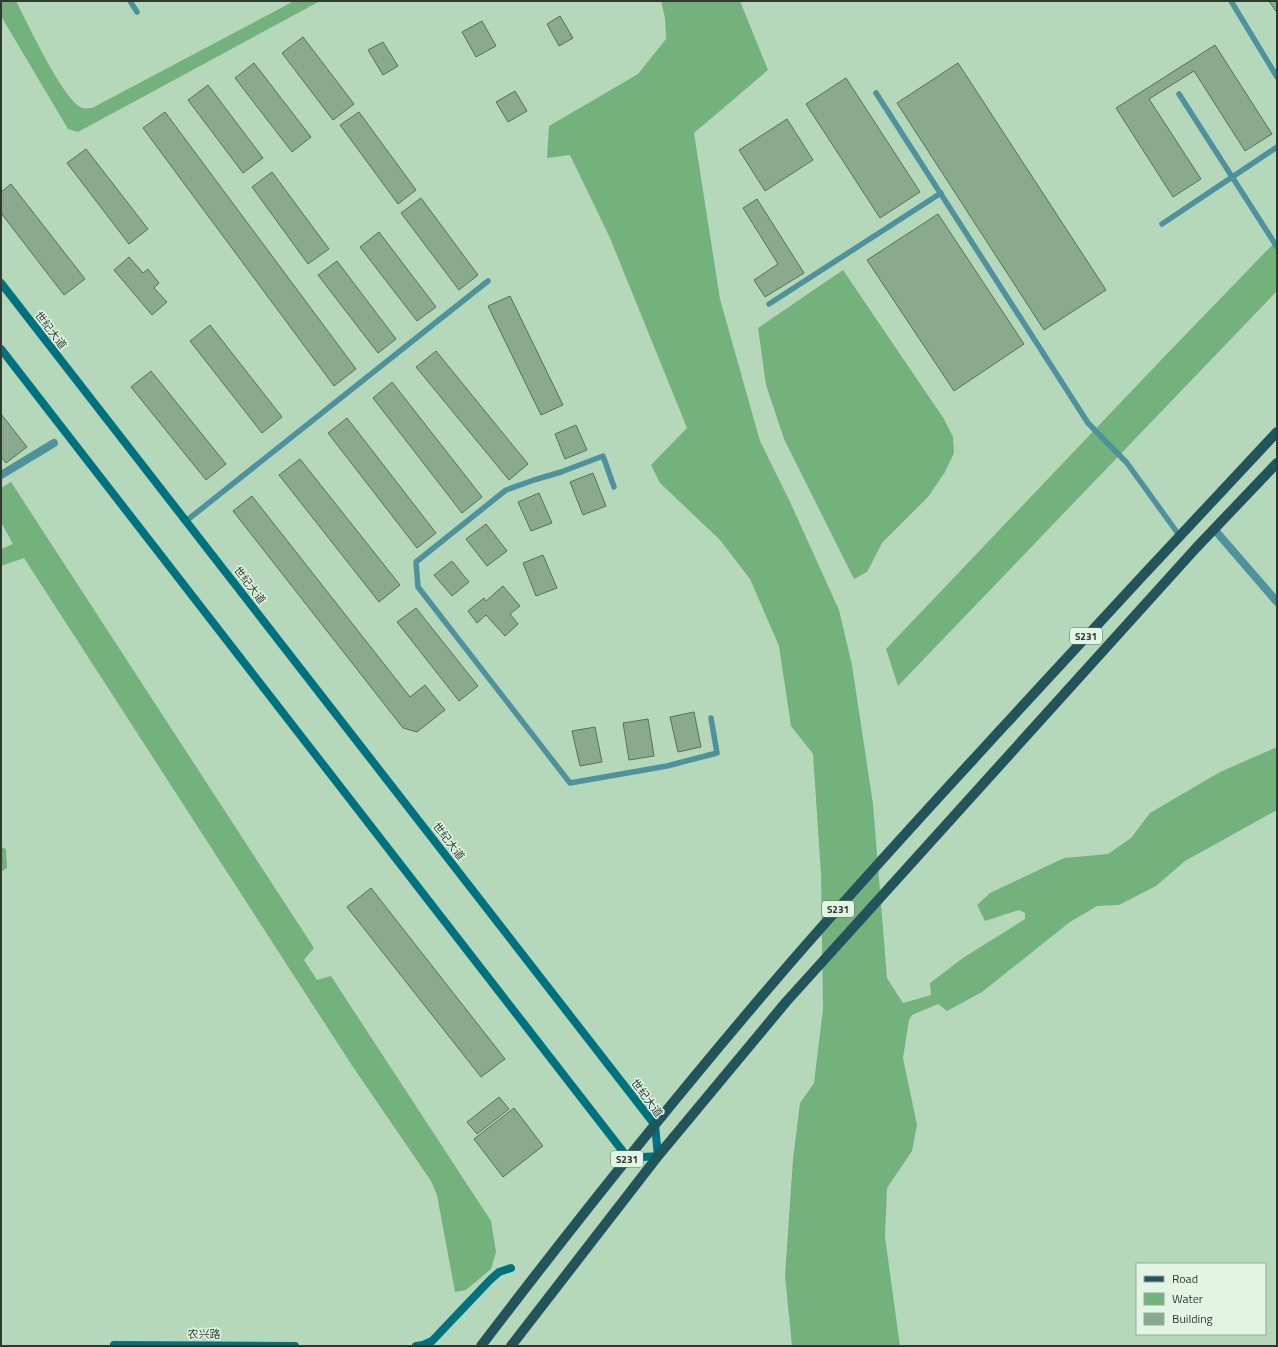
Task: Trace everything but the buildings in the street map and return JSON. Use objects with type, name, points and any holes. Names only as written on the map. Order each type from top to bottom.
[{"type":"main road","name":"世纪大道","points":[[1,284],[655,1125],[658,1156]]},
{"type":"main road","points":[[1,349],[628,1158],[658,1156]]},
{"type":"main road","name":"S231","points":[[481,1346],[538,1271],[628,1158],[779,976],[898,842],[1179,535],[1277,432]]},
{"type":"main road","name":"S231","points":[[511,1346],[658,1156],[786,1002],[1214,529],[1277,463]]},
{"type":"main road","points":[[416,1346],[432,1341],[490,1280],[499,1272],[511,1268]]},
{"type":"main road","name":"农兴路","points":[[114,1346],[295,1346]]},
{"type":"street","points":[[1,475],[54,443]]},
{"type":"street","points":[[1214,529],[1277,602]]},
{"type":"lane","points":[[130,1],[136,12]]},
{"type":"lane","points":[[1231,1],[1277,77]]},
{"type":"lane","points":[[876,93],[1088,423],[1127,463],[1179,535]]},
{"type":"lane","points":[[1180,94],[1277,247]]},
{"type":"lane","points":[[1162,224],[1277,147]]},
{"type":"lane","points":[[769,304],[941,194]]},
{"type":"lane","points":[[186,521],[488,281]]},
{"type":"lane","points":[[614,487],[603,456],[506,490],[416,562],[418,587],[570,783],[667,766],[717,753],[711,718]]},
{"type":"water","points":[[1,1],[16,1],[46,59],[65,91],[74,102],[82,108],[92,108],[294,1],[320,1],[78,132],[68,129],[1,16]]},
{"type":"water","points":[[661,1],[740,1],[768,70],[694,133],[720,299],[760,441],[791,504],[839,610],[852,665],[873,804],[887,978],[903,1003],[931,995],[930,983],[963,958],[1025,919],[1025,913],[1019,910],[985,921],[977,905],[990,893],[1064,858],[1108,854],[1131,838],[1150,813],[1220,772],[1277,747],[1277,810],[1185,861],[1156,886],[1119,905],[1097,906],[1070,922],[982,992],[947,1011],[938,1004],[912,1015],[909,1020],[903,1058],[917,1125],[912,1151],[887,1188],[885,1237],[900,1346],[792,1346],[785,1276],[793,1159],[800,1103],[814,1083],[823,1009],[821,874],[813,754],[791,726],[779,646],[750,579],[720,540],[660,483],[651,465],[687,428],[610,238],[570,155],[547,158],[549,126],[638,74],[666,39],[665,18]]},
{"type":"water","points":[[1277,240],[1277,291],[898,686],[886,649]]},
{"type":"water","points":[[843,270],[944,419],[953,437],[954,453],[945,472],[928,497],[882,543],[867,572],[854,579],[784,439],[766,385],[758,328]]},
{"type":"water","points":[[11,482],[314,948],[304,960],[317,980],[331,976],[491,1221],[496,1252],[491,1269],[466,1290],[455,1292],[437,1195],[431,1181],[351,1064],[24,558],[1,566],[1,549],[13,544],[1,522],[1,488]]},
{"type":"water","points":[[1,847],[6,849],[7,868],[1,872]]}]
